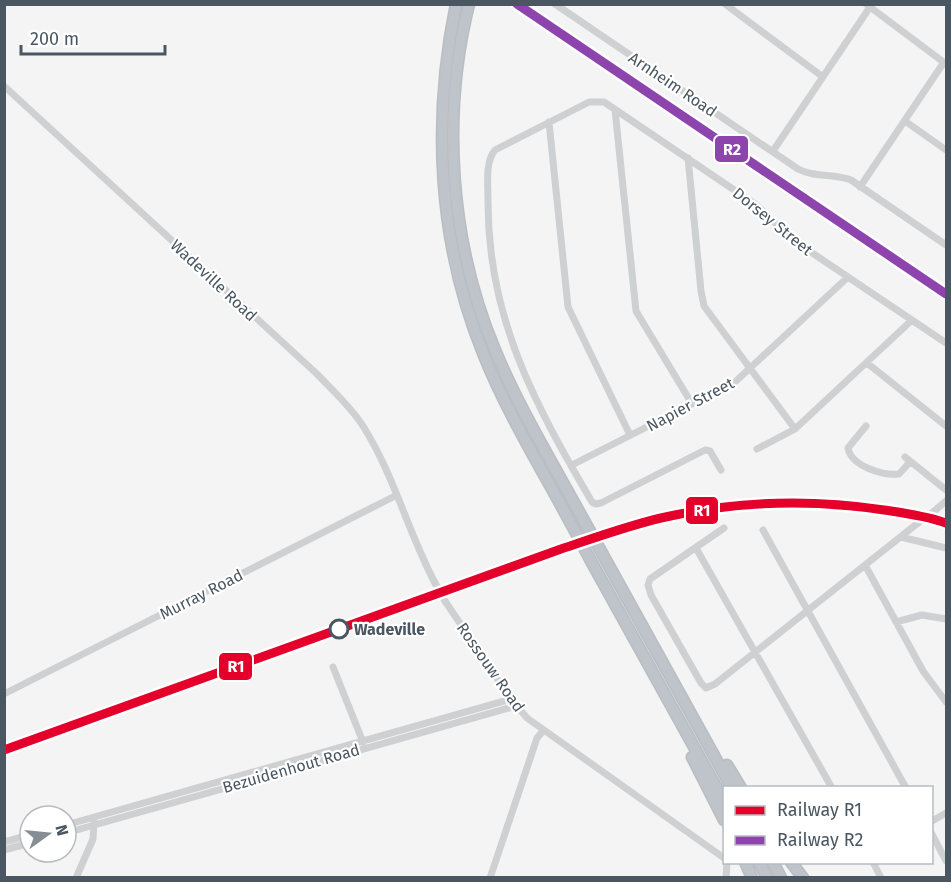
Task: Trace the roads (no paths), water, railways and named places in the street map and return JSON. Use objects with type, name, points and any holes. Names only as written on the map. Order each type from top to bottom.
[{"type":"highway","points":[[456,5],[444,74],[441,148],[446,214],[458,278],[476,333],[496,383],[591,561],[723,799]]},
{"type":"highway","points":[[467,10],[457,75],[453,146],[458,210],[470,274],[484,321],[523,411],[731,786]]},
{"type":"highway","points":[[642,653],[665,704],[723,818]]},
{"type":"highway","points":[[700,729],[740,786]]},
{"type":"highway","points":[[746,864],[752,878]]},
{"type":"highway","points":[[760,864],[767,878]]},
{"type":"highway","points":[[774,864],[781,878]]},
{"type":"highway","points":[[792,864],[803,878]]},
{"type":"street","name":"Arnheim Road","points":[[555,4],[804,172],[846,178],[946,245]]},
{"type":"street","points":[[724,4],[823,78]]},
{"type":"street","points":[[773,151],[823,78],[868,6],[945,63],[860,187]]},
{"type":"street","name":"Wadeville Road","points":[[4,86],[317,374],[349,407],[369,437],[397,495]]},
{"type":"street","name":"Dorsey Street","points":[[549,123],[589,102],[599,101],[755,204],[793,240],[946,343]]},
{"type":"street","points":[[615,110],[636,311],[692,404]]},
{"type":"street","points":[[905,121],[946,150]]},
{"type":"street","points":[[630,435],[568,307],[549,123],[499,148],[492,153],[489,162],[488,224],[492,264],[501,312],[524,375],[592,502],[598,504],[705,450],[710,452],[721,470]]},
{"type":"street","points":[[688,158],[703,303],[795,429]]},
{"type":"street","name":"Napier Street","points":[[573,465],[732,384],[848,277]]},
{"type":"street","points":[[757,449],[795,429],[912,321]]},
{"type":"street","points":[[867,363],[946,426]]},
{"type":"street","points":[[866,426],[848,448],[851,455],[870,470],[888,474],[899,474],[908,460],[946,490]]},
{"type":"street","name":"Rossouw Road","points":[[397,495],[423,560],[445,602],[516,706],[543,731],[723,857]]},
{"type":"street","name":"Murray Road","points":[[4,694],[397,495]]},
{"type":"street","points":[[724,528],[651,579],[648,585],[651,595],[706,688],[716,684],[946,501]]},
{"type":"street","points":[[763,530],[905,786]]},
{"type":"street","points":[[902,537],[946,548]]},
{"type":"street","points":[[696,548],[831,786]]},
{"type":"street","points":[[865,565],[928,679],[946,702]]},
{"type":"street","points":[[896,622],[922,615],[946,619]]},
{"type":"street","points":[[333,668],[364,743]]},
{"type":"street","name":"Bezuidenhout Road","points":[[78,828],[94,821],[441,722],[510,699]]},
{"type":"street","name":"Bezuidenhout Road","points":[[441,722],[516,706]]},
{"type":"street","points":[[490,878],[537,738],[543,731]]},
{"type":"street","points":[[76,878],[93,839],[94,821]]},
{"type":"street","name":"Bezuidenhout Road","points":[[78,823],[94,821]]},
{"type":"street","points":[[933,836],[946,861]]},
{"type":"street","points":[[874,864],[881,878]]},
{"type":"railway","points":[[523,4],[946,291]]},
{"type":"railway","points":[[4,750],[561,549],[661,518],[716,508],[800,503],[856,506],[946,523]]},
{"type":"rail line","name":"R2","points":[[517,4],[946,294]]},
{"type":"rail line","name":"R1","points":[[4,750],[561,549],[661,518],[716,508],[800,503],[856,506],[946,523]]},
{"type":"place","name":"Wadeville","points":[[339,629]]}]
